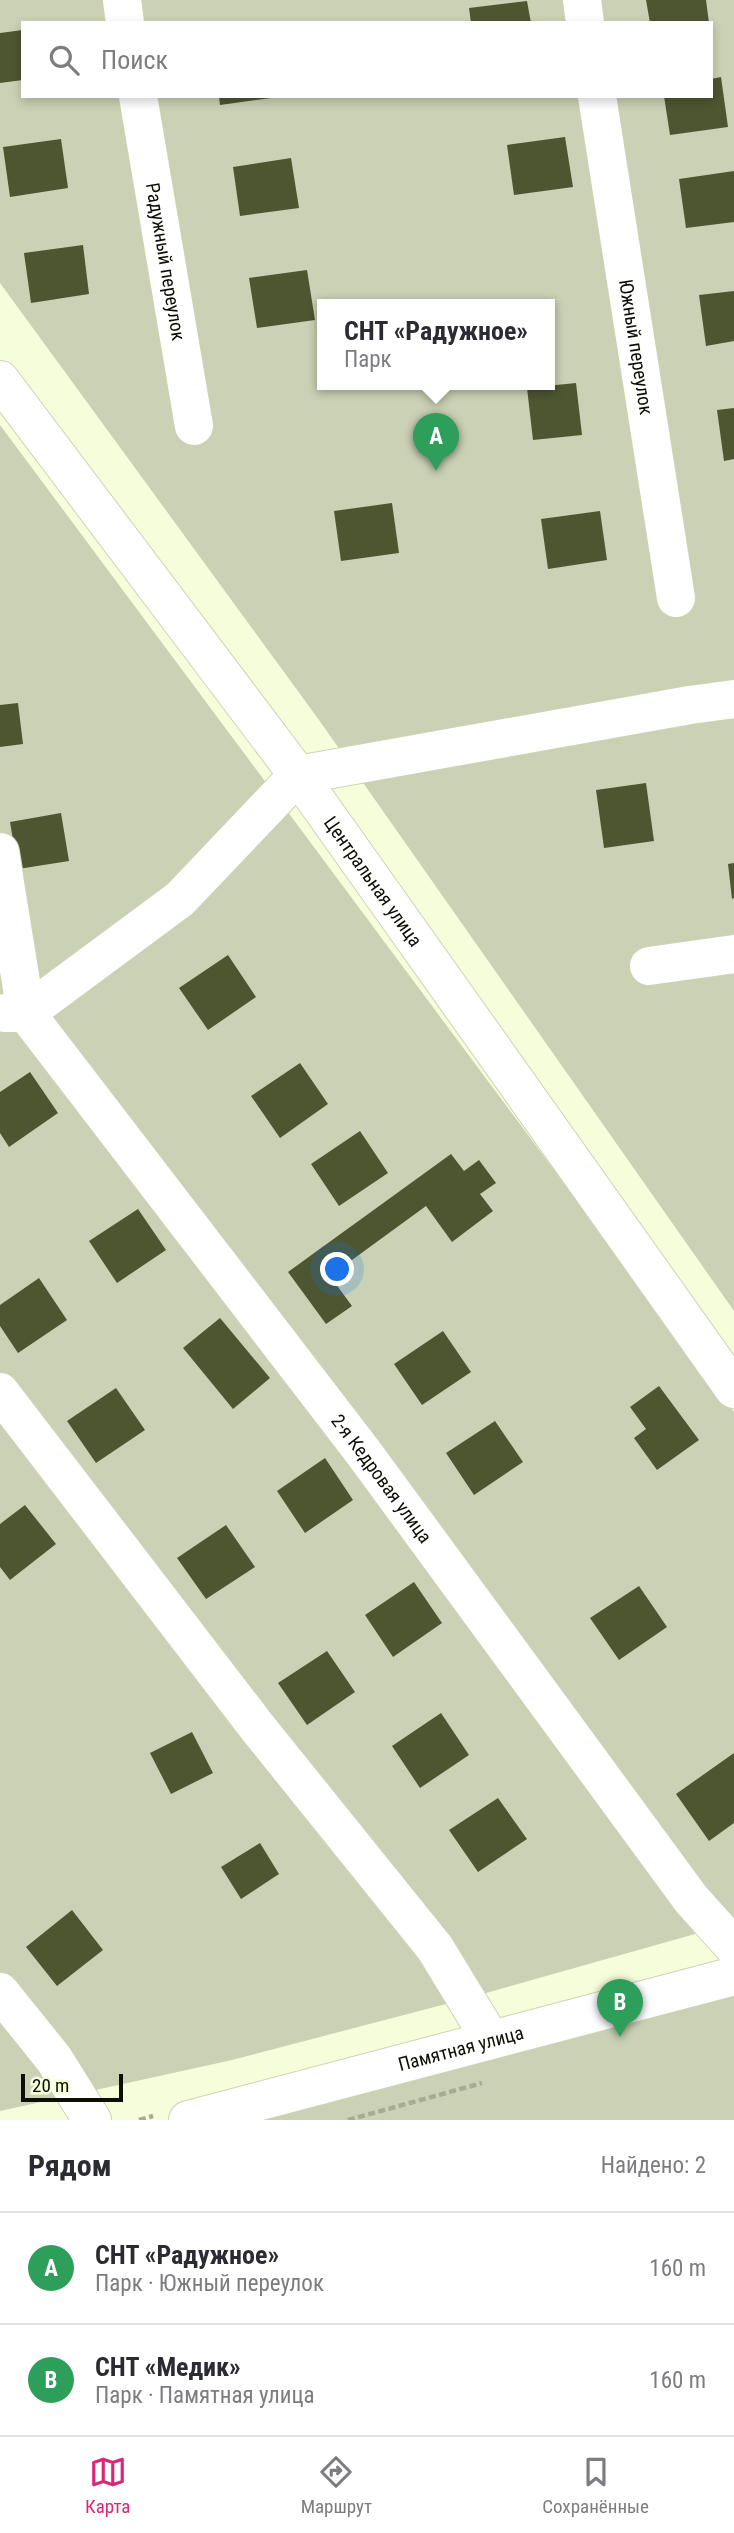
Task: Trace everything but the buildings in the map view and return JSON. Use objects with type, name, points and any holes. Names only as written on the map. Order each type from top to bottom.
[{"type":"street","points":[[122,0],[125,21]]},
{"type":"street","points":[[582,0],[585,21]]},
{"type":"street","name":"Радужный переулок","points":[[138,98],[194,426]]},
{"type":"street","name":"Южный переулок","points":[[597,98],[676,597]]},
{"type":"street","name":"Центральная улица","points":[[4,392],[298,775],[734,1389]]},
{"type":"street","points":[[0,852],[13,1013],[180,899],[298,775],[734,699]]},
{"type":"street","points":[[649,966],[734,954]]},
{"type":"street","name":"2-я Кедровая улица","points":[[13,1013],[363,1452],[691,1899],[734,1947]]},
{"type":"street","points":[[0,1392],[257,1727],[435,1948],[491,2040]]},
{"type":"street","name":"Памятная улица","points":[[188,2120],[280,2108],[491,2040],[734,1976]]},
{"type":"street","points":[[0,1992],[54,2059],[92,2120]]},
{"type":"green space","points":[[0,0],[734,0],[734,1311],[319,720],[0,283]]},
{"type":"green space","points":[[0,425],[734,1412],[734,1923],[465,1999],[232,2060],[0,2111]]},
{"type":"green space","points":[[734,1978],[734,2120],[188,2120]]},
{"type":"place","name":"СНТ «Радужное»","points":[[436,471]]},
{"type":"place","name":"СНТ «Медик»","points":[[620,2037]]}]
